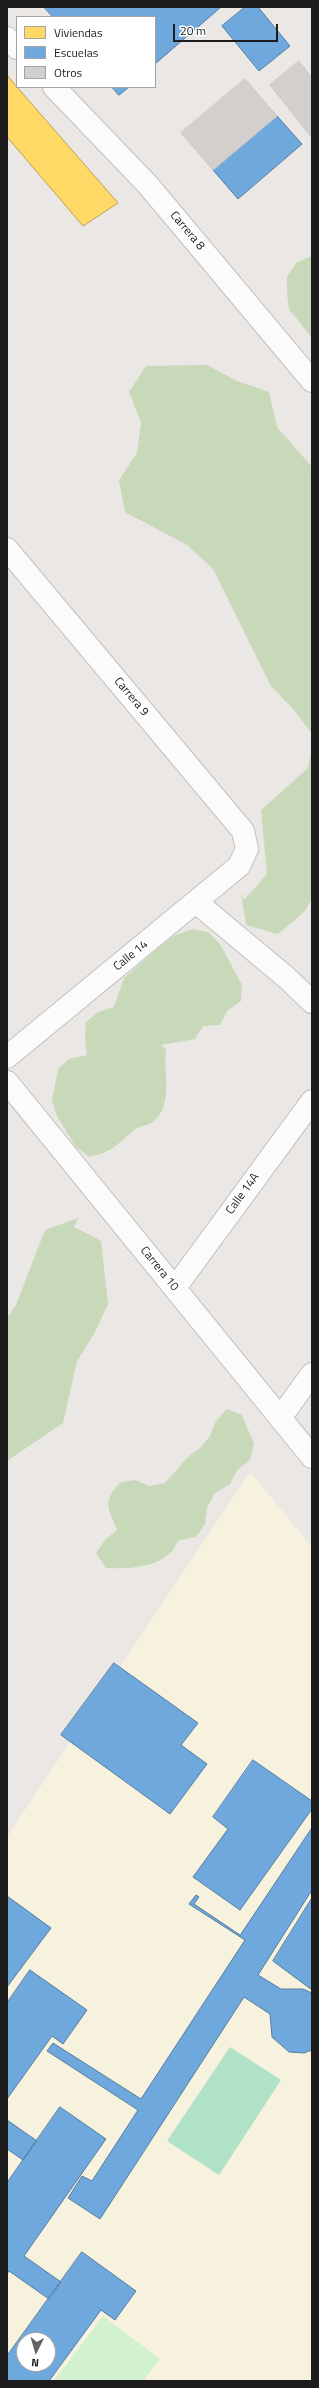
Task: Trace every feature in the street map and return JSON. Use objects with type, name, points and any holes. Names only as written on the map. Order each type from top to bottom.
[{"type":"street","points":[[7,38],[16,47]]},
{"type":"street","name":"Carrera 8","points":[[55,88],[148,185],[312,381]]},
{"type":"street","name":"Carrera 9","points":[[7,549],[243,831],[247,848]]},
{"type":"street","name":"Calle 14","points":[[7,1057],[239,866],[247,848]]},
{"type":"street","points":[[196,902],[287,978],[312,1002]]},
{"type":"street","name":"Carrera 10","points":[[7,1082],[312,1457]]},
{"type":"street","name":"Calle 14A","points":[[175,1288],[312,1101]]},
{"type":"street","points":[[280,1418],[312,1374]]},
{"type":"shaded area","points":[[250,1472],[312,1547],[312,2381],[7,2381],[7,1837]]},
{"type":"green space","points":[[312,256],[312,338],[289,309],[287,277],[296,263]]},
{"type":"green space","points":[[207,365],[237,381],[269,392],[277,427],[312,467],[312,734],[294,710],[271,686],[213,569],[187,545],[125,512],[119,480],[137,453],[141,423],[129,392],[146,366]]},
{"type":"green space","points":[[312,748],[312,899],[304,912],[278,934],[246,925],[241,892],[244,900],[267,874],[261,810],[308,768]]},
{"type":"green space","points":[[193,929],[208,932],[220,944],[242,985],[241,1001],[227,1011],[220,1025],[203,1026],[195,1039],[161,1045],[166,1049],[166,1098],[159,1115],[153,1122],[135,1129],[118,1144],[104,1153],[89,1157],[75,1146],[57,1116],[52,1100],[58,1069],[69,1059],[87,1055],[85,1039],[86,1022],[98,1012],[114,1007],[124,978],[163,944],[176,935]]},
{"type":"green space","points":[[78,1218],[74,1227],[101,1241],[108,1304],[94,1334],[77,1361],[63,1423],[7,1461],[7,1318],[16,1305],[45,1230]]},
{"type":"green space","points":[[227,1409],[242,1415],[254,1444],[250,1460],[237,1470],[230,1484],[215,1493],[207,1508],[205,1524],[196,1537],[179,1540],[174,1549],[164,1558],[148,1565],[131,1568],[106,1568],[96,1553],[105,1540],[117,1530],[108,1504],[111,1494],[121,1482],[135,1480],[149,1486],[165,1483],[188,1457],[200,1448],[210,1436],[216,1421]]},
{"type":"green space","points":[[230,2047],[281,2080],[219,2175],[167,2141]]},
{"type":"green space","points":[[103,2316],[160,2359],[143,2381],[54,2381]]},
{"type":"building: Viviendas","points":[[7,75],[16,86],[16,88],[18,88],[118,203],[83,226],[7,137]]},
{"type":"building: Escuelas","points":[[44,7],[221,7],[156,63],[156,16],[52,16]]},
{"type":"building: Escuelas","points":[[245,7],[258,7],[290,46],[259,71],[222,26]]},
{"type":"building: Escuelas","points":[[113,88],[128,88],[119,95]]},
{"type":"building: Escuelas","points":[[277,116],[302,144],[238,199],[213,170]]},
{"type":"building: Escuelas","points":[[114,1663],[198,1723],[181,1745],[207,1764],[170,1814],[61,1735]]},
{"type":"building: Escuelas","points":[[253,1760],[312,1801],[312,1809],[240,1910],[193,1877],[228,1829],[213,1817]]},
{"type":"building: Escuelas","points":[[312,1828],[312,1890],[258,1975],[281,1989],[303,1989],[312,1993],[312,2050],[304,2053],[289,2052],[272,2037],[270,2014],[244,1997],[100,2219],[68,2198],[82,2176],[92,2181],[138,2110],[47,2051],[53,2043],[141,2099],[245,1940],[189,1904],[196,1895],[199,1897],[194,1904],[240,1935]]},
{"type":"building: Escuelas","points":[[7,1896],[51,1928],[7,1987]]},
{"type":"building: Escuelas","points":[[312,1898],[312,1990],[273,1961]]},
{"type":"building: Escuelas","points":[[30,1970],[87,2010],[63,2044],[52,2036],[7,2099],[7,2003]]},
{"type":"building: Escuelas","points":[[60,2107],[106,2139],[24,2256],[61,2282],[49,2299],[9,2271],[7,2274],[7,2183]]},
{"type":"building: Escuelas","points":[[7,2120],[37,2141],[23,2160],[7,2149]]},
{"type":"building: Escuelas","points":[[82,2252],[136,2291],[115,2320],[101,2310],[56,2371],[56,2332],[24,2332]]},
{"type":"building: Escuelas","points":[[16,2344],[16,2372],[56,2372],[49,2381],[7,2381],[7,2356]]},
{"type":"building: Otros","points":[[299,61],[312,78],[312,138],[270,85]]},
{"type":"building: Otros","points":[[245,79],[277,116],[213,170],[181,133]]}]
